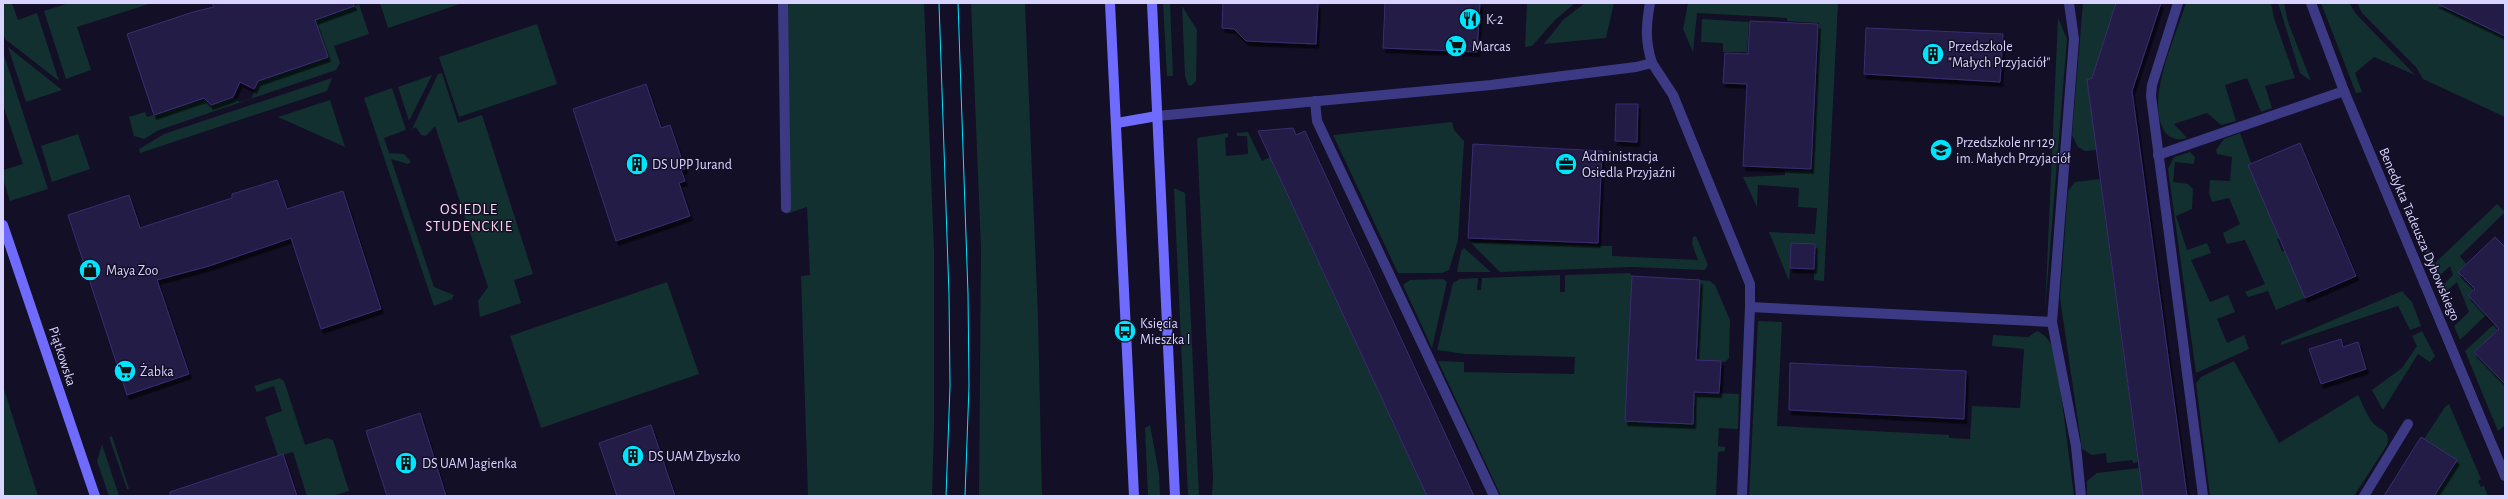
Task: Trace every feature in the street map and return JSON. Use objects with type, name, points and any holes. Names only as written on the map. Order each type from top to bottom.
[{"type":"street","points":[[783,3],[786,208]]},
{"type":"street","points":[[1110,3],[1134,496]]},
{"type":"street","points":[[1152,3],[1175,496]]},
{"type":"street","points":[[1650,3],[1646,29],[1646,46],[1652,63],[1673,95],[1750,284],[1742,496]]},
{"type":"street","points":[[2069,3],[2074,39],[2052,322],[2076,446],[2081,496]]},
{"type":"street","points":[[2178,3],[2152,85],[2151,96],[2203,496]]},
{"type":"street","name":"Benedykta Tadeusza Dybowskiego","points":[[2311,3],[2344,91],[2505,476]]},
{"type":"street","points":[[1117,123],[1157,116],[1584,75],[1652,63]]},
{"type":"street","points":[[2158,155],[2344,91]]},
{"type":"street","points":[[1315,101],[1317,121],[1494,496]]},
{"type":"street","name":"Piątkowska","points":[[3,225],[95,496]]},
{"type":"street","points":[[1750,307],[2052,322]]},
{"type":"street","points":[[2364,496],[2408,424]]},
{"type":"green space","points":[[3,3],[12,3],[18,20],[37,13],[59,81],[5,39],[3,32]]},
{"type":"green space","points":[[69,3],[152,3],[77,27],[91,70],[66,79],[44,11]]},
{"type":"green space","points":[[380,3],[463,3],[388,28]]},
{"type":"green space","points":[[779,3],[924,3],[934,249],[934,429],[932,496],[808,496],[801,276],[810,275],[807,207],[786,214],[785,123]]},
{"type":"green space","points":[[971,3],[1025,3],[1038,317],[1042,496],[979,496],[981,249]]},
{"type":"green space","points":[[1163,3],[1170,3],[1173,76],[1167,76]]},
{"type":"green space","points":[[1527,3],[1575,3],[1555,20],[1532,46],[1525,47]]},
{"type":"green space","points":[[1585,3],[1614,3],[1606,38],[1544,44],[1563,20]]},
{"type":"green space","points":[[1688,3],[1838,3],[1824,281],[1814,280],[1815,244],[1792,243],[1789,281],[1769,232],[1815,234],[1817,208],[1798,207],[1799,188],[1758,185],[1757,207],[1743,177],[1785,175],[1785,170],[1812,171],[1819,23],[1787,21],[1787,18],[1697,13],[1693,52],[1683,29]]},
{"type":"green space","points":[[2083,3],[2116,3],[2091,81],[2087,80],[2097,150],[2085,151],[2078,147],[2072,135]]},
{"type":"green space","points":[[2186,3],[2271,3],[2274,18],[2295,78],[2265,86],[2272,108],[2261,112],[2247,78],[2225,85],[2236,121],[2221,125],[2207,113],[2174,124],[2187,138],[2178,139],[2170,137],[2161,125],[2158,99],[2164,69]]},
{"type":"green space","points":[[2278,3],[2284,3],[2288,22],[2311,81],[2300,73]]},
{"type":"green space","points":[[2321,3],[2349,3],[2356,14],[2415,75],[2374,57],[2355,73],[2362,92],[2356,93]]},
{"type":"green space","points":[[2357,3],[2436,3],[2505,36],[2505,117],[2423,79],[2416,67],[2362,13]]},
{"type":"green space","points":[[359,4],[369,34],[334,46],[340,63],[336,70],[159,130],[144,139],[134,136],[129,117],[145,112],[147,117],[204,98],[211,105],[233,97],[239,102],[252,98],[257,81],[328,57],[313,14],[325,16]]},
{"type":"green space","points":[[1182,6],[1197,30],[1196,81],[1191,86],[1188,85],[1185,76]]},
{"type":"green space","points":[[2058,18],[2067,39],[2045,310]]},
{"type":"green space","points":[[1702,19],[1749,22],[1747,52],[1723,52],[1723,43],[1701,42]]},
{"type":"green space","points":[[537,24],[557,84],[459,117],[439,57]]},
{"type":"green space","points":[[8,47],[62,90],[26,102]]},
{"type":"green space","points":[[3,52],[48,189],[10,201],[3,179],[3,170],[23,164],[3,105]]},
{"type":"green space","points":[[442,73],[458,123],[482,115],[533,274],[514,280],[521,303],[480,317],[478,301],[488,287],[435,126],[426,136],[421,135],[416,127],[412,129],[438,74]]},
{"type":"green space","points":[[432,75],[409,121],[398,87]]},
{"type":"green space","points":[[332,78],[327,91],[140,153],[139,149],[164,134]]},
{"type":"green space","points":[[392,88],[406,130],[384,138],[389,153],[404,154],[411,162],[408,164],[391,159],[434,287],[454,295],[452,299],[434,306],[364,98]]},
{"type":"green space","points":[[330,100],[345,147],[278,117]]},
{"type":"green space","points":[[1452,122],[1454,130],[1464,141],[1458,240],[1449,270],[1442,273],[1398,273],[1333,135]]},
{"type":"green space","points":[[1248,132],[1262,161],[1270,157],[1427,496],[1212,496],[1213,478],[1197,138],[1228,133],[1228,137],[1225,138],[1226,156],[1248,154],[1247,136],[1237,136],[1237,133]]},
{"type":"green space","points":[[2240,133],[2279,238],[2277,239],[2282,251],[2285,251],[2305,298],[2276,310],[2268,291],[2248,297],[2245,292],[2265,284],[2245,240],[2227,244],[2223,233],[2240,224],[2229,198],[2212,202],[2209,193],[2210,180],[2230,181],[2232,157],[2217,154],[2216,150],[2224,139]]},
{"type":"green space","points":[[78,134],[90,169],[52,182],[41,146]]},
{"type":"green space","points":[[2190,152],[2195,157],[2194,164],[2175,162],[2173,182],[2188,184],[2193,189],[2192,209],[2176,216],[2187,250],[2207,243],[2211,253],[2191,260],[2210,302],[2228,295],[2235,312],[2217,319],[2227,343],[2244,335],[2249,349],[2196,373],[2168,169],[2174,157]]},
{"type":"green space","points":[[2100,179],[2138,462],[2133,463],[2132,460],[2107,463],[2106,453],[2092,455],[2082,449],[2060,298],[2068,191],[2075,182]]},
{"type":"green space","points":[[1174,188],[1185,193],[1199,496],[1188,496]]},
{"type":"green space","points":[[2497,204],[2505,212],[2460,256],[2466,264],[2459,272],[2475,289],[2468,295],[2486,315],[2460,340],[2454,326],[2469,312],[2457,282],[2442,295],[2439,289],[2453,275],[2450,266],[2435,280],[2424,255],[2428,247],[2435,263]]},
{"type":"green space","points":[[1696,236],[1708,265],[1705,270],[1632,267],[1500,272],[1470,242],[1612,246],[1612,256],[1698,260],[1692,244],[1693,237]]},
{"type":"green space","points":[[1464,248],[1491,272],[1457,272],[1461,251]]},
{"type":"green space","points":[[1630,273],[1632,276],[1625,420],[1692,424],[1694,392],[1739,394],[1738,429],[1719,428],[1718,446],[1725,447],[1725,451],[1718,452],[1716,496],[1501,496],[1438,361],[1464,362],[1464,372],[1574,374],[1575,357],[1465,354],[1437,350],[1453,283],[1460,279],[1478,278],[1477,290],[1481,290],[1482,278],[1560,275],[1560,292],[1565,292],[1565,275]]},
{"type":"green space","points":[[1443,279],[1447,282],[1432,348],[1403,285],[1410,280]]},
{"type":"green space","points":[[1700,280],[1710,281],[1715,285],[1730,320],[1729,358],[1725,362],[1696,360]]},
{"type":"green space","points":[[667,282],[699,374],[541,428],[510,336]]},
{"type":"green space","points":[[2402,291],[2412,302],[2421,326],[2410,330],[2398,306],[2281,345],[2281,342]]},
{"type":"green space","points":[[2505,314],[2505,323],[2474,352],[2505,384],[2505,425],[2498,431],[2465,351]]},
{"type":"green space","points":[[1758,321],[1782,322],[1777,426],[1949,435],[1949,438],[1970,439],[1972,406],[2020,408],[2024,349],[1992,346],[1993,335],[2028,337],[2037,331],[2048,340],[2053,348],[2057,362],[2074,496],[1749,496]]},
{"type":"green space","points":[[2422,331],[2435,356],[2430,362],[2418,354],[2383,410],[2372,390],[2402,368],[2417,346],[2412,336]]},
{"type":"green space","points":[[2234,361],[2279,443],[2358,395],[2369,418],[2387,434],[2388,440],[2387,445],[2354,496],[2210,496],[2196,383],[2201,377]]},
{"type":"green space","points":[[280,378],[284,381],[305,445],[327,438],[333,440],[349,491],[332,496],[307,496],[293,452],[278,456],[265,417],[282,411],[274,386],[257,392],[254,386]]},
{"type":"green space","points":[[3,386],[38,496],[3,496]]},
{"type":"green space","points":[[2449,404],[2481,479],[2478,481],[2481,487],[2484,486],[2488,496],[2434,496],[2457,460],[2424,439],[2445,407]]},
{"type":"green space","points":[[1150,425],[1159,474],[1160,496],[1148,496],[1145,428]]},
{"type":"green space","points":[[112,436],[129,489],[127,489],[109,437]]},
{"type":"green space","points":[[102,444],[119,496],[109,496],[97,461]]},
{"type":"green space","points":[[2139,468],[2143,496],[2087,496],[2087,481],[2097,473]]},
{"type":"building","points":[[212,3],[353,3],[354,6],[315,20],[328,57],[258,81],[254,89],[240,82],[233,97],[211,105],[204,98],[154,115],[127,34],[193,12],[214,7]]},
{"type":"building","points":[[1223,3],[1318,3],[1316,44],[1246,41],[1234,29],[1222,28]]},
{"type":"building","points":[[1385,3],[1480,3],[1477,52],[1383,48]]},
{"type":"building","points":[[2116,3],[2161,3],[2132,91],[2187,496],[2143,496],[2087,80],[2092,78]]},
{"type":"building","points":[[2436,3],[2505,3],[2505,36]]},
{"type":"building","points":[[1750,21],[1818,24],[1811,169],[1743,166],[1747,84],[1723,83],[1725,53],[1748,54]]},
{"type":"building","name":"Przedszkole \"Małych Przyjaciół\"","points":[[1866,28],[2003,34],[2000,82],[1864,74]]},
{"type":"building","name":"DS UPP Jurand","points":[[646,84],[661,128],[670,125],[685,169],[681,170],[685,181],[679,183],[690,216],[616,241],[573,109]]},
{"type":"building","points":[[1616,104],[1638,104],[1637,142],[1615,141]]},
{"type":"building","points":[[1293,128],[1296,135],[1305,131],[1474,496],[1427,496],[1258,131]]},
{"type":"building","points":[[2300,143],[2356,276],[2305,298],[2248,165]]},
{"type":"building","points":[[1473,144],[1602,151],[1598,243],[1468,238]]},
{"type":"building","points":[[277,180],[287,209],[343,191],[381,309],[321,329],[291,238],[209,266],[157,280],[189,374],[127,395],[68,215],[129,195],[140,228],[232,198],[232,194]]},
{"type":"building","points":[[2495,237],[2505,247],[2505,384],[2474,352],[2499,329],[2468,295],[2475,289],[2458,272]]},
{"type":"building","points":[[1791,243],[1815,244],[1814,269],[1790,268]]},
{"type":"building","points":[[1632,276],[1700,280],[1696,360],[1721,361],[1719,393],[1694,392],[1693,424],[1625,421]]},
{"type":"building","points":[[2341,339],[2343,347],[2358,342],[2366,369],[2321,384],[2309,349]]},
{"type":"building","points":[[1790,363],[1966,371],[1964,419],[1789,410]]},
{"type":"building","name":"DS UAM Jagienka","points":[[420,413],[446,496],[387,496],[366,431]]},
{"type":"building","name":"DS UAM Zbyszko","points":[[651,425],[675,496],[617,496],[599,443]]},
{"type":"building","points":[[2421,437],[2457,460],[2434,496],[2384,496]]},
{"type":"building","points":[[283,454],[297,496],[170,496],[170,492]]},
{"type":"tram line","points":[[939,3],[949,295],[950,386],[946,496]]},
{"type":"tram line","points":[[958,3],[968,294],[969,386],[965,496]]},
{"type":"place","name":"K-2","points":[[1470,19]]},
{"type":"place","name":"Marcas","points":[[1456,46]]},
{"type":"place","name":"Przedszkole \"Małych Przyjaciół\"","points":[[1933,54]]},
{"type":"place","name":"Przedszkole nr 129 im. Małych Przyjaciół","points":[[1941,150]]},
{"type":"place","name":"DS UPP Jurand","points":[[637,164]]},
{"type":"place","name":"Administracja Osiedla Przyjaźni","points":[[1566,164]]},
{"type":"place","name":"Maya Zoo","points":[[90,270]]},
{"type":"place","name":"Księcia Mieszka I","points":[[1125,331]]},
{"type":"place","name":"Żabka","points":[[125,371]]},
{"type":"place","name":"DS UAM Zbyszko","points":[[633,456]]},
{"type":"place","name":"DS UAM Jagienka","points":[[406,463]]},
{"type":"district","name":"OSIEDLE STUDENCKIE","points":[[469,218]]}]
